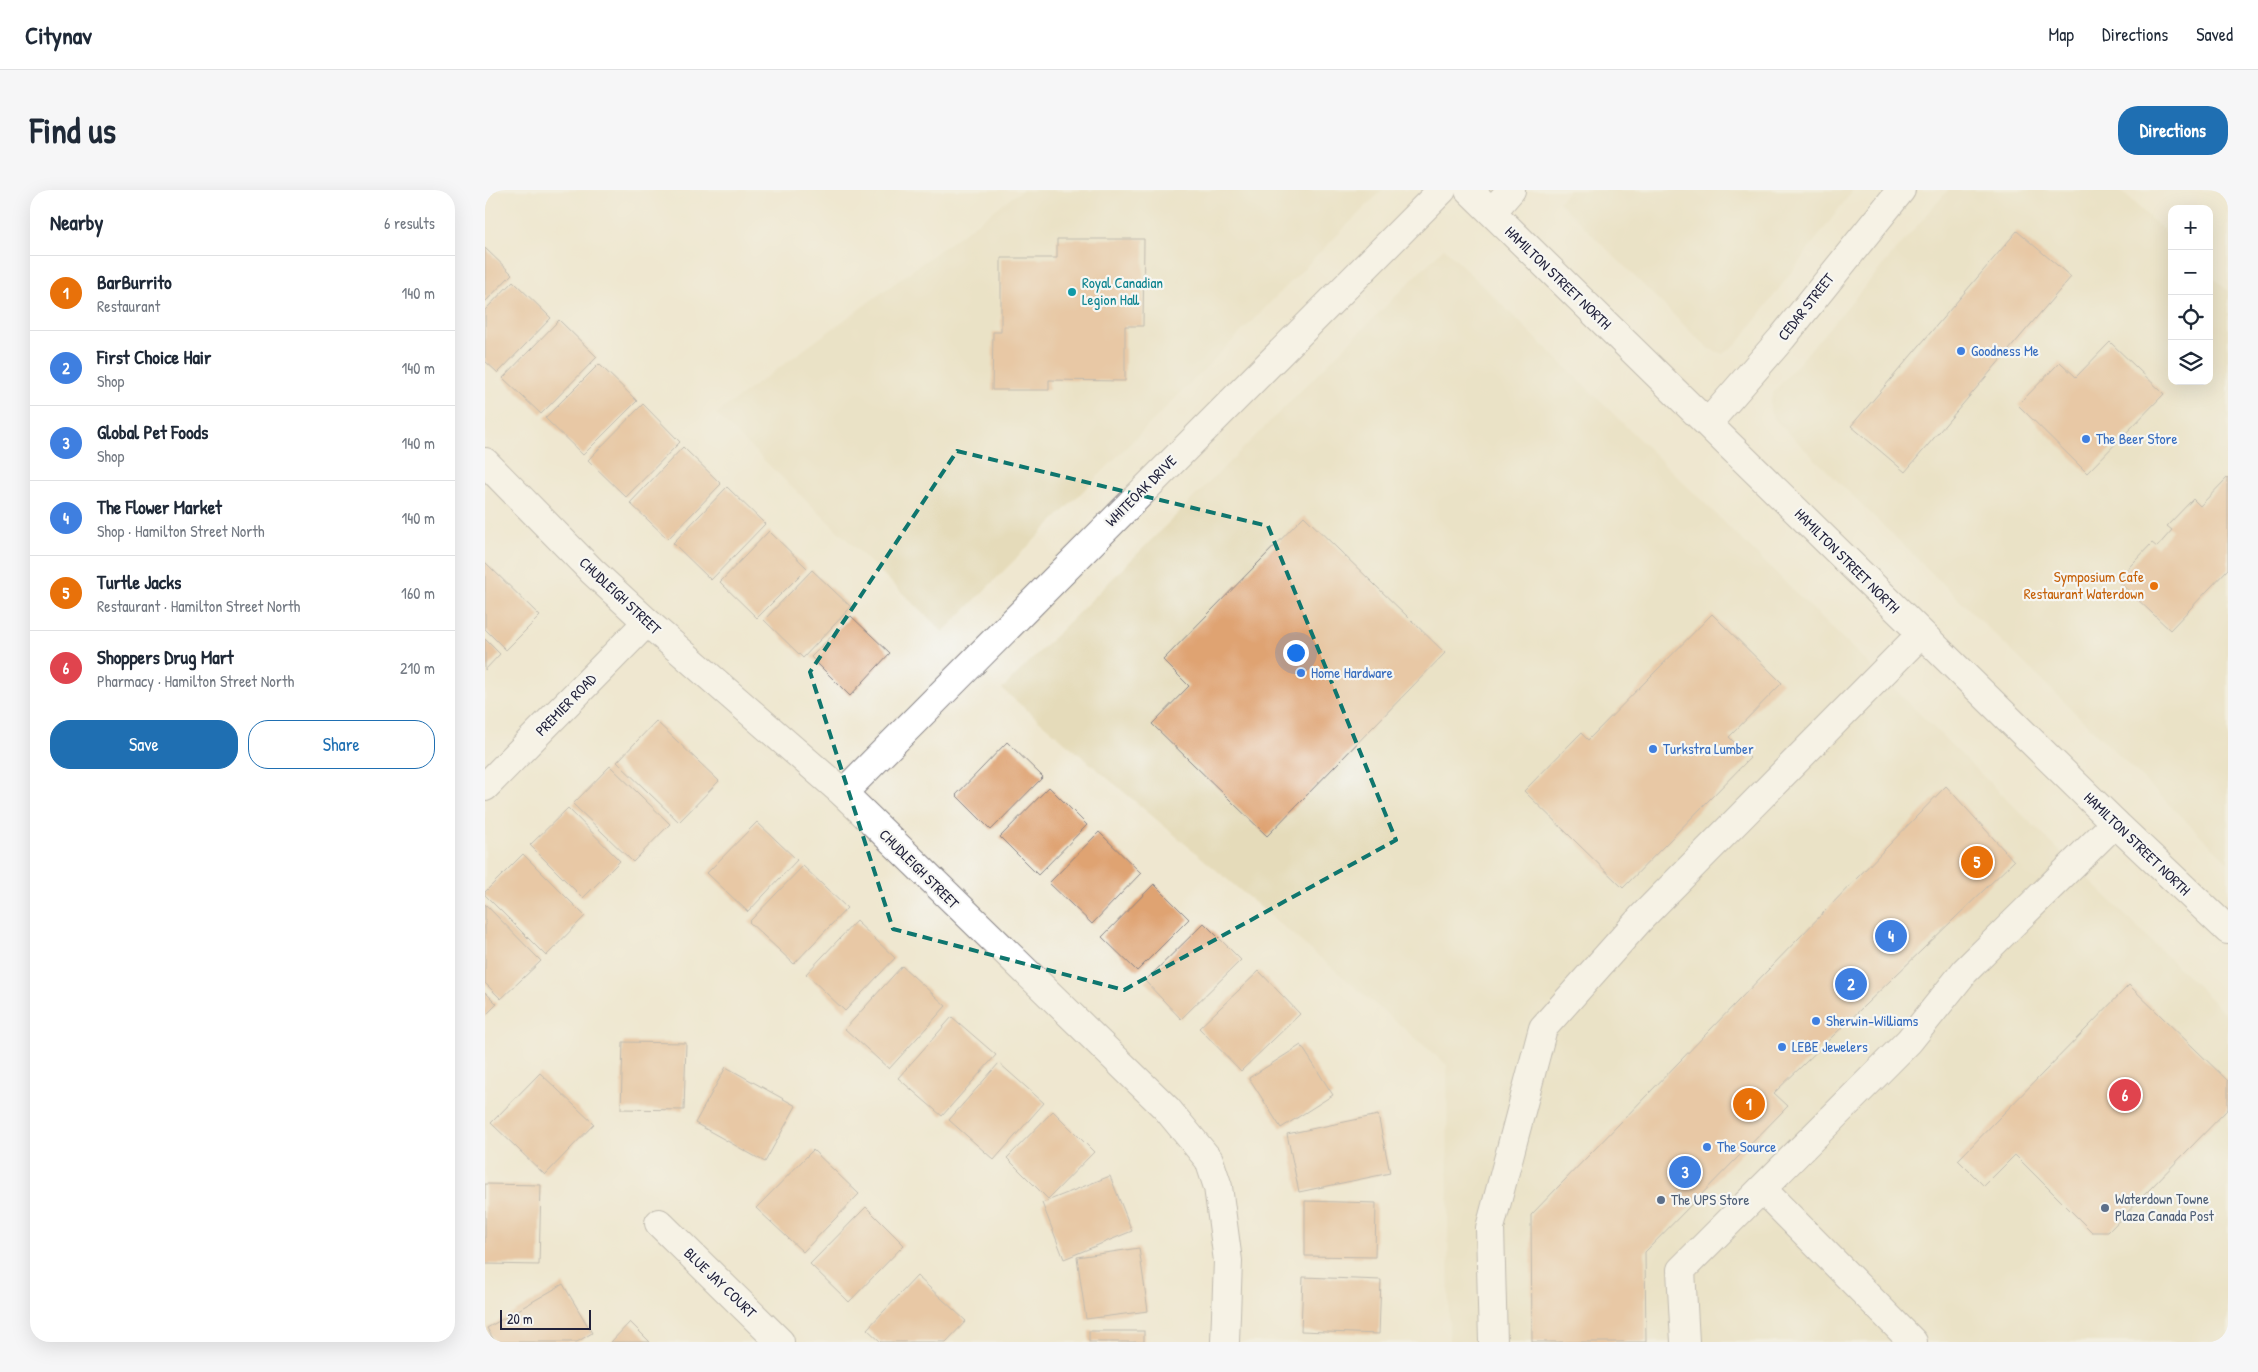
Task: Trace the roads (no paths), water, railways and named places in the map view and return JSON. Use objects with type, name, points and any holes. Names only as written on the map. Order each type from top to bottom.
[{"type":"street","name":"WHITEOAK DRIVE","points":[[843,794],[1442,190]]},
{"type":"street","name":"HAMILTON STREET NORTH","points":[[1469,190],[1921,634],[2228,930]]},
{"type":"street","points":[[1492,212],[1511,190]]},
{"type":"street","name":"CEDAR STREET","points":[[1708,423],[1782,338],[1901,190]]},
{"type":"street","name":"CHUDLEIGH STREET","points":[[485,462],[592,571],[647,622],[843,794],[1167,1109],[1209,1160],[1218,1187],[1228,1261],[1225,1342]]},
{"type":"street","name":"PREMIER ROAD","points":[[485,787],[647,622]]},
{"type":"street","points":[[1493,1342],[1490,1228],[1543,1028],[1642,917],[1921,634]]},
{"type":"street","points":[[1685,1342],[1681,1270],[1909,1041],[1965,971],[2115,823]]},
{"type":"street","points":[[1762,1189],[1913,1342]]},
{"type":"street","name":"BLUE JAY COURT","points":[[659,1223],[781,1342]]},
{"type":"place","name":"Royal Canadian Legion Hall","points":[[1072,292]]},
{"type":"place","name":"Goodness Me","points":[[1961,351]]},
{"type":"place","name":"The Beer Store","points":[[2086,439]]},
{"type":"place","name":"Symposium Cafe Restaurant Waterdown","points":[[2154,586]]},
{"type":"place","name":"Home Hardware","points":[[1301,673]]},
{"type":"place","name":"Turkstra Lumber","points":[[1653,749]]},
{"type":"place","name":"Turtle Jacks","points":[[1977,862]]},
{"type":"place","name":"The Flower Market","points":[[1891,936]]},
{"type":"place","name":"First Choice Hair","points":[[1851,984]]},
{"type":"place","name":"Sherwin-Williams","points":[[1816,1021]]},
{"type":"place","name":"LEBE Jewelers","points":[[1782,1047]]},
{"type":"place","name":"Shoppers Drug Mart","points":[[2125,1095]]},
{"type":"place","name":"BarBurrito","points":[[1749,1104]]},
{"type":"place","name":"The Source","points":[[1707,1147]]},
{"type":"place","name":"Global Pet Foods","points":[[1685,1172]]},
{"type":"place","name":"The UPS Store","points":[[1661,1200]]},
{"type":"place","name":"Waterdown Towne Plaza Canada Post","points":[[2105,1208]]}]
